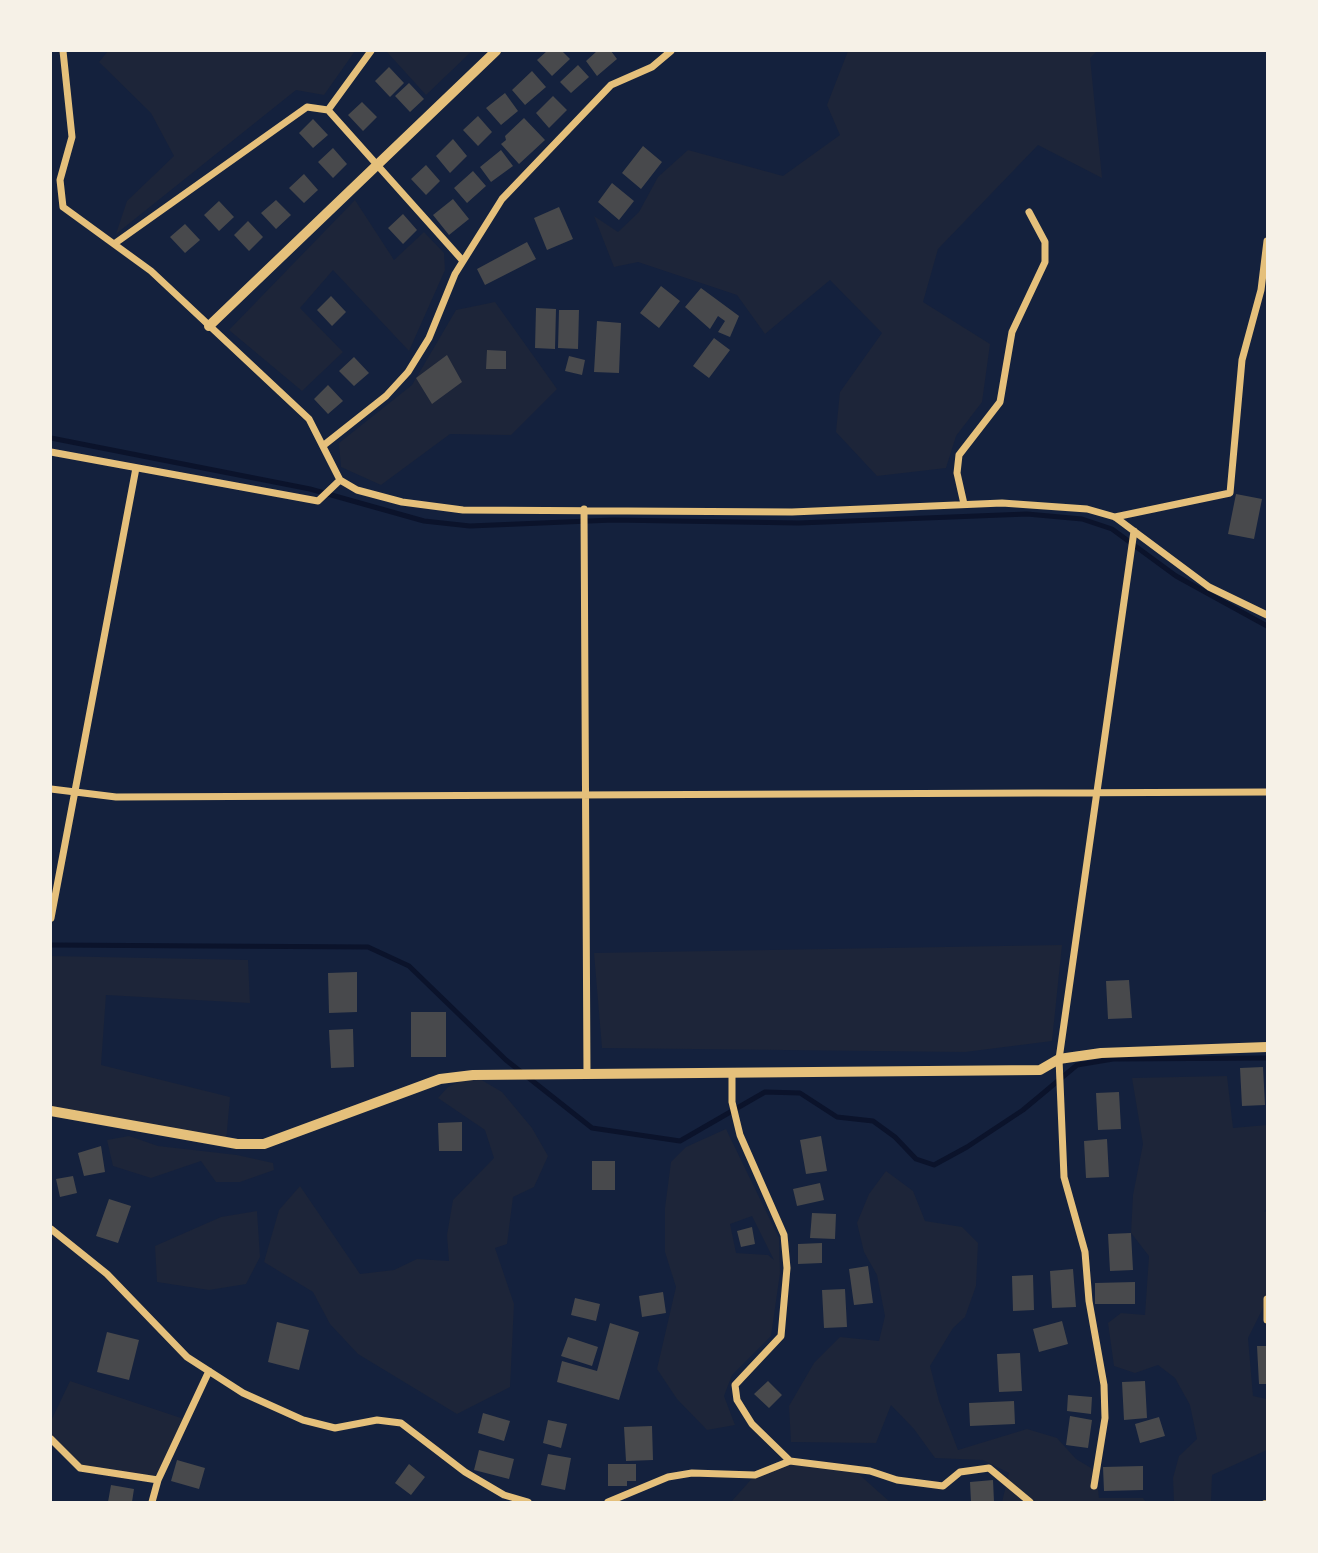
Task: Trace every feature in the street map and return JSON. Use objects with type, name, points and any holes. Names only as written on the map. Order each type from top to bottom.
[{"type":"street","points":[[63,51],[72,137],[60,180],[63,206],[151,271],[309,419],[340,480],[356,491],[402,502],[463,510],[792,512],[964,504],[1049,505],[1115,517],[1230,493],[1242,360],[1261,290],[1267,241]]},
{"type":"street","points":[[328,110],[370,51]]},
{"type":"street","points":[[209,326],[496,51]]},
{"type":"street","points":[[324,446],[386,397],[408,372],[429,338],[442,302],[463,261],[502,199],[611,85],[652,67],[671,51]]},
{"type":"street","points":[[114,244],[307,107],[328,110],[463,261]]},
{"type":"street","points":[[964,504],[957,473],[959,455],[1000,402],[1012,332],[1045,262],[1045,242],[1029,212]]},
{"type":"street","points":[[51,452],[318,501],[340,480]]},
{"type":"street","points":[[51,918],[136,468]]},
{"type":"street","points":[[584,509],[587,1074]]},
{"type":"street","points":[[1115,517],[1209,587],[1267,614]]},
{"type":"street","points":[[1094,1486],[1105,1418],[1104,1385],[1089,1301],[1085,1252],[1064,1177],[1059,1059],[1134,531]]},
{"type":"street","points":[[51,789],[116,797],[1267,792]]},
{"type":"street","points":[[51,1111],[237,1144],[264,1144],[440,1079],[473,1075],[573,1077],[587,1074],[1040,1070],[1059,1059],[1149,1049],[1267,1047]]},
{"type":"street","points":[[732,1072],[732,1102],[740,1135],[784,1235],[787,1268],[781,1336],[735,1385],[737,1400],[752,1424],[790,1461]]},
{"type":"street","points":[[51,1228],[107,1274],[187,1357],[243,1393],[303,1420],[324,1426],[335,1428],[377,1420],[401,1423],[465,1472],[504,1496],[528,1502]]},
{"type":"street","points":[[1267,1299],[1267,1320]]},
{"type":"street","points":[[152,1502],[158,1480],[209,1371]]},
{"type":"street","points":[[51,1439],[80,1468],[158,1480]]},
{"type":"street","points":[[608,1502],[668,1478],[692,1473],[755,1475],[790,1461],[870,1471],[897,1480],[943,1486],[960,1472],[989,1468],[1030,1502]]},
{"type":"shaded area","points":[[108,51],[355,51],[324,95],[296,90],[116,234],[127,201],[174,156],[151,113],[99,62]]},
{"type":"shaded area","points":[[472,51],[426,95],[387,52]]},
{"type":"shaded area","points":[[848,51],[1097,51],[1090,58],[1102,178],[1038,145],[938,249],[923,302],[990,344],[982,402],[956,436],[946,468],[877,476],[836,432],[840,392],[882,333],[830,280],[765,334],[737,295],[638,262],[614,267],[594,216],[618,232],[639,212],[658,177],[688,150],[783,176],[840,135],[827,105]]},
{"type":"shaded area","points":[[355,200],[394,260],[424,232],[444,253],[445,270],[409,351],[333,270],[300,308],[343,352],[302,391],[229,330]]},
{"type":"shaded area","points":[[495,302],[557,389],[511,435],[450,434],[381,485],[341,467],[339,443],[412,385],[456,310]]},
{"type":"shaded area","points":[[1062,945],[1052,1041],[965,1052],[602,1048],[594,953]]},
{"type":"shaded area","points":[[51,956],[248,960],[250,1003],[106,995],[101,1065],[230,1097],[226,1142],[51,1111]]},
{"type":"shaded area","points":[[473,1075],[502,1092],[532,1128],[548,1156],[534,1187],[513,1197],[507,1244],[495,1248],[514,1304],[510,1387],[457,1414],[358,1354],[330,1324],[313,1292],[264,1262],[279,1210],[300,1186],[360,1274],[394,1270],[417,1259],[449,1261],[447,1235],[453,1200],[494,1158],[485,1130],[438,1098],[448,1087]]},
{"type":"shaded area","points":[[1227,1076],[1233,1128],[1267,1125],[1267,1208],[1264,1212],[1267,1211],[1267,1300],[1248,1338],[1253,1396],[1267,1399],[1267,1450],[1212,1475],[1211,1502],[1174,1502],[1173,1478],[1179,1456],[1197,1439],[1190,1405],[1175,1378],[1158,1365],[1135,1373],[1114,1366],[1108,1323],[1121,1313],[1145,1315],[1149,1256],[1131,1233],[1133,1195],[1143,1144],[1132,1078]]},
{"type":"shaded area","points":[[726,1129],[779,1238],[780,1273],[771,1336],[732,1375],[724,1396],[735,1425],[707,1430],[677,1399],[657,1369],[676,1287],[665,1252],[665,1208],[671,1162],[686,1147]],"holes":[[[752,1216],[774,1260],[768,1255],[736,1253],[730,1224]]]},
{"type":"shaded area","points":[[129,1136],[158,1146],[237,1155],[273,1163],[274,1170],[240,1182],[216,1182],[201,1161],[151,1178],[113,1166],[107,1140]]},
{"type":"shaded area","points":[[886,1171],[913,1191],[925,1221],[962,1227],[978,1243],[976,1286],[965,1317],[953,1328],[930,1366],[939,1401],[958,1450],[1027,1429],[1057,1438],[1076,1459],[1096,1471],[1099,1498],[1143,1498],[1146,1502],[1002,1502],[1009,1473],[983,1460],[935,1458],[914,1429],[891,1405],[876,1443],[791,1442],[789,1406],[814,1363],[840,1337],[879,1341],[885,1316],[877,1275],[864,1252],[857,1223],[869,1194]]},
{"type":"shaded area","points":[[257,1211],[260,1257],[246,1284],[209,1290],[157,1282],[155,1246],[221,1217]]},
{"type":"shaded area","points":[[70,1381],[187,1420],[158,1480],[80,1468],[51,1439],[51,1421]]},
{"type":"shaded area","points":[[790,1461],[853,1469],[890,1502],[731,1502],[755,1475]]},
{"type":"building","points":[[547,51],[562,51],[570,59],[552,76],[537,60]]},
{"type":"building","points":[[597,51],[611,51],[617,59],[597,76],[586,61]]},
{"type":"building","points":[[578,65],[589,77],[571,93],[560,82]]},
{"type":"building","points":[[389,67],[404,83],[390,97],[375,81]]},
{"type":"building","points":[[532,71],[546,87],[525,105],[512,90]]},
{"type":"building","points":[[409,83],[424,99],[410,112],[395,96]]},
{"type":"building","points":[[505,93],[518,111],[501,125],[486,108]]},
{"type":"building","points":[[553,96],[567,110],[549,128],[536,113]]},
{"type":"building","points":[[362,102],[377,117],[363,131],[348,115]]},
{"type":"building","points":[[478,116],[492,132],[478,146],[463,130]]},
{"type":"building","points":[[524,118],[545,140],[519,164],[501,144],[506,140],[505,136]]},
{"type":"building","points":[[313,119],[328,135],[313,148],[299,133]]},
{"type":"building","points":[[453,139],[467,156],[450,173],[436,156]]},
{"type":"building","points":[[643,146],[662,162],[641,189],[622,173]]},
{"type":"building","points":[[333,148],[347,164],[333,178],[318,162]]},
{"type":"building","points":[[501,150],[513,166],[491,182],[480,167]]},
{"type":"building","points":[[426,165],[440,181],[426,195],[411,179]]},
{"type":"building","points":[[473,171],[486,186],[467,203],[454,188]]},
{"type":"building","points":[[304,174],[318,190],[304,203],[289,188]]},
{"type":"building","points":[[612,183],[634,201],[619,220],[598,202]]},
{"type":"building","points":[[453,199],[469,219],[449,235],[433,215]]},
{"type":"building","points":[[276,200],[291,215],[276,229],[261,213]]},
{"type":"building","points":[[219,201],[234,217],[219,231],[204,215]]},
{"type":"building","points":[[559,207],[573,239],[547,250],[534,218]]},
{"type":"building","points":[[403,214],[417,230],[403,244],[388,228]]},
{"type":"building","points":[[248,221],[263,237],[249,251],[234,235]]},
{"type":"building","points":[[185,224],[200,240],[185,253],[170,237]]},
{"type":"building","points":[[527,242],[536,259],[485,285],[477,269]]},
{"type":"building","points":[[661,286],[680,301],[659,328],[640,313]]},
{"type":"building","points":[[701,288],[739,316],[730,337],[718,332],[725,321],[718,316],[710,329],[685,307]]},
{"type":"building","points":[[331,296],[346,312],[332,326],[317,310]]},
{"type":"building","points":[[536,308],[556,309],[555,349],[535,348]]},
{"type":"building","points":[[559,310],[579,310],[578,349],[558,348]]},
{"type":"building","points":[[597,321],[621,323],[619,373],[594,372]]},
{"type":"building","points":[[714,338],[730,350],[709,378],[693,366]]},
{"type":"building","points":[[487,350],[506,351],[506,369],[486,369]]},
{"type":"building","points":[[447,355],[462,382],[432,404],[416,378]]},
{"type":"building","points":[[569,356],[585,360],[582,375],[565,371]]},
{"type":"building","points":[[354,357],[369,373],[354,386],[339,371]]},
{"type":"building","points":[[328,385],[343,401],[328,414],[314,399]]},
{"type":"building","points":[[1236,494],[1262,499],[1254,539],[1228,534]]},
{"type":"building","points":[[357,972],[357,1012],[329,1013],[328,973]]},
{"type":"building","points":[[1129,980],[1132,1018],[1108,1019],[1106,981]]},
{"type":"building","points":[[411,1012],[446,1012],[446,1057],[411,1057]]},
{"type":"building","points":[[353,1029],[354,1067],[331,1068],[329,1030]]},
{"type":"building","points":[[1263,1067],[1265,1105],[1242,1106],[1240,1068]]},
{"type":"building","points":[[1119,1092],[1121,1129],[1098,1130],[1096,1093]]},
{"type":"building","points":[[462,1122],[462,1151],[439,1151],[438,1123]]},
{"type":"building","points":[[821,1136],[827,1171],[806,1174],[800,1140]]},
{"type":"building","points":[[1107,1139],[1109,1177],[1086,1178],[1084,1141]]},
{"type":"building","points":[[101,1146],[105,1172],[84,1176],[78,1153]]},
{"type":"building","points":[[592,1161],[615,1161],[615,1190],[592,1190]]},
{"type":"building","points":[[73,1176],[77,1193],[60,1197],[56,1179]]},
{"type":"building","points":[[820,1183],[824,1200],[797,1206],[793,1189]]},
{"type":"building","points":[[109,1199],[131,1206],[118,1243],[96,1236]]},
{"type":"building","points":[[812,1213],[836,1214],[835,1239],[810,1238]]},
{"type":"building","points":[[752,1227],[755,1244],[741,1247],[737,1231]]},
{"type":"building","points":[[1131,1233],[1133,1270],[1110,1271],[1108,1234]]},
{"type":"building","points":[[822,1243],[822,1263],[798,1264],[798,1244]]},
{"type":"building","points":[[868,1266],[873,1303],[854,1305],[849,1269]]},
{"type":"building","points":[[1073,1269],[1076,1307],[1052,1308],[1050,1271]]},
{"type":"building","points":[[1033,1275],[1034,1310],[1013,1311],[1012,1276]]},
{"type":"building","points":[[1135,1282],[1135,1304],[1095,1304],[1095,1283]]},
{"type":"building","points":[[845,1289],[847,1327],[824,1328],[822,1290]]},
{"type":"building","points":[[663,1292],[666,1313],[642,1317],[639,1296]]},
{"type":"building","points":[[575,1298],[600,1304],[596,1321],[571,1315]]},
{"type":"building","points":[[1062,1321],[1068,1344],[1039,1352],[1033,1329]]},
{"type":"building","points":[[277,1322],[309,1330],[299,1370],[268,1362]]},
{"type":"building","points":[[610,1323],[639,1332],[619,1400],[557,1382],[562,1361],[597,1371]]},
{"type":"building","points":[[107,1332],[139,1340],[129,1380],[97,1372]]},
{"type":"building","points":[[568,1337],[598,1347],[592,1366],[561,1356]]},
{"type":"building","points":[[1257,1346],[1267,1346],[1267,1384],[1259,1384]]},
{"type":"building","points":[[1020,1353],[1022,1391],[999,1392],[997,1354]]},
{"type":"building","points":[[768,1381],[782,1395],[769,1408],[754,1394]]},
{"type":"building","points":[[1145,1381],[1147,1418],[1124,1420],[1122,1382]]},
{"type":"building","points":[[1068,1395],[1092,1397],[1091,1414],[1067,1411]]},
{"type":"building","points":[[1014,1401],[1015,1424],[970,1426],[969,1403]]},
{"type":"building","points":[[483,1413],[510,1421],[504,1441],[478,1433]]},
{"type":"building","points":[[1070,1416],[1092,1420],[1088,1448],[1066,1445]]},
{"type":"building","points":[[1159,1417],[1165,1436],[1140,1443],[1135,1424]]},
{"type":"building","points":[[548,1420],[567,1424],[561,1448],[543,1443]]},
{"type":"building","points":[[652,1426],[653,1460],[626,1461],[624,1427]]},
{"type":"building","points":[[479,1450],[514,1459],[509,1479],[474,1470]]},
{"type":"building","points":[[548,1454],[571,1458],[565,1490],[541,1485]]},
{"type":"building","points":[[177,1460],[205,1468],[199,1489],[171,1481]]},
{"type":"building","points":[[409,1464],[425,1477],[411,1495],[395,1483]]},
{"type":"building","points":[[608,1464],[636,1464],[636,1481],[627,1481],[627,1486],[608,1486]]},
{"type":"building","points":[[1143,1466],[1143,1490],[1104,1491],[1103,1467]]},
{"type":"building","points":[[993,1480],[994,1502],[971,1502],[970,1482]]},
{"type":"building","points":[[111,1485],[134,1489],[132,1502],[108,1502]]},
{"type":"waterway","points":[[51,438],[310,489],[424,521],[470,526],[613,520],[799,523],[1027,514],[1082,519],[1112,529],[1176,576],[1267,626]]},
{"type":"waterway","points":[[51,945],[368,947],[409,966],[506,1060],[592,1128],[680,1141],[765,1092],[800,1093],[837,1117],[873,1121],[895,1137],[916,1159],[934,1165],[1023,1110],[1077,1065],[1113,1059],[1267,1058]]}]
